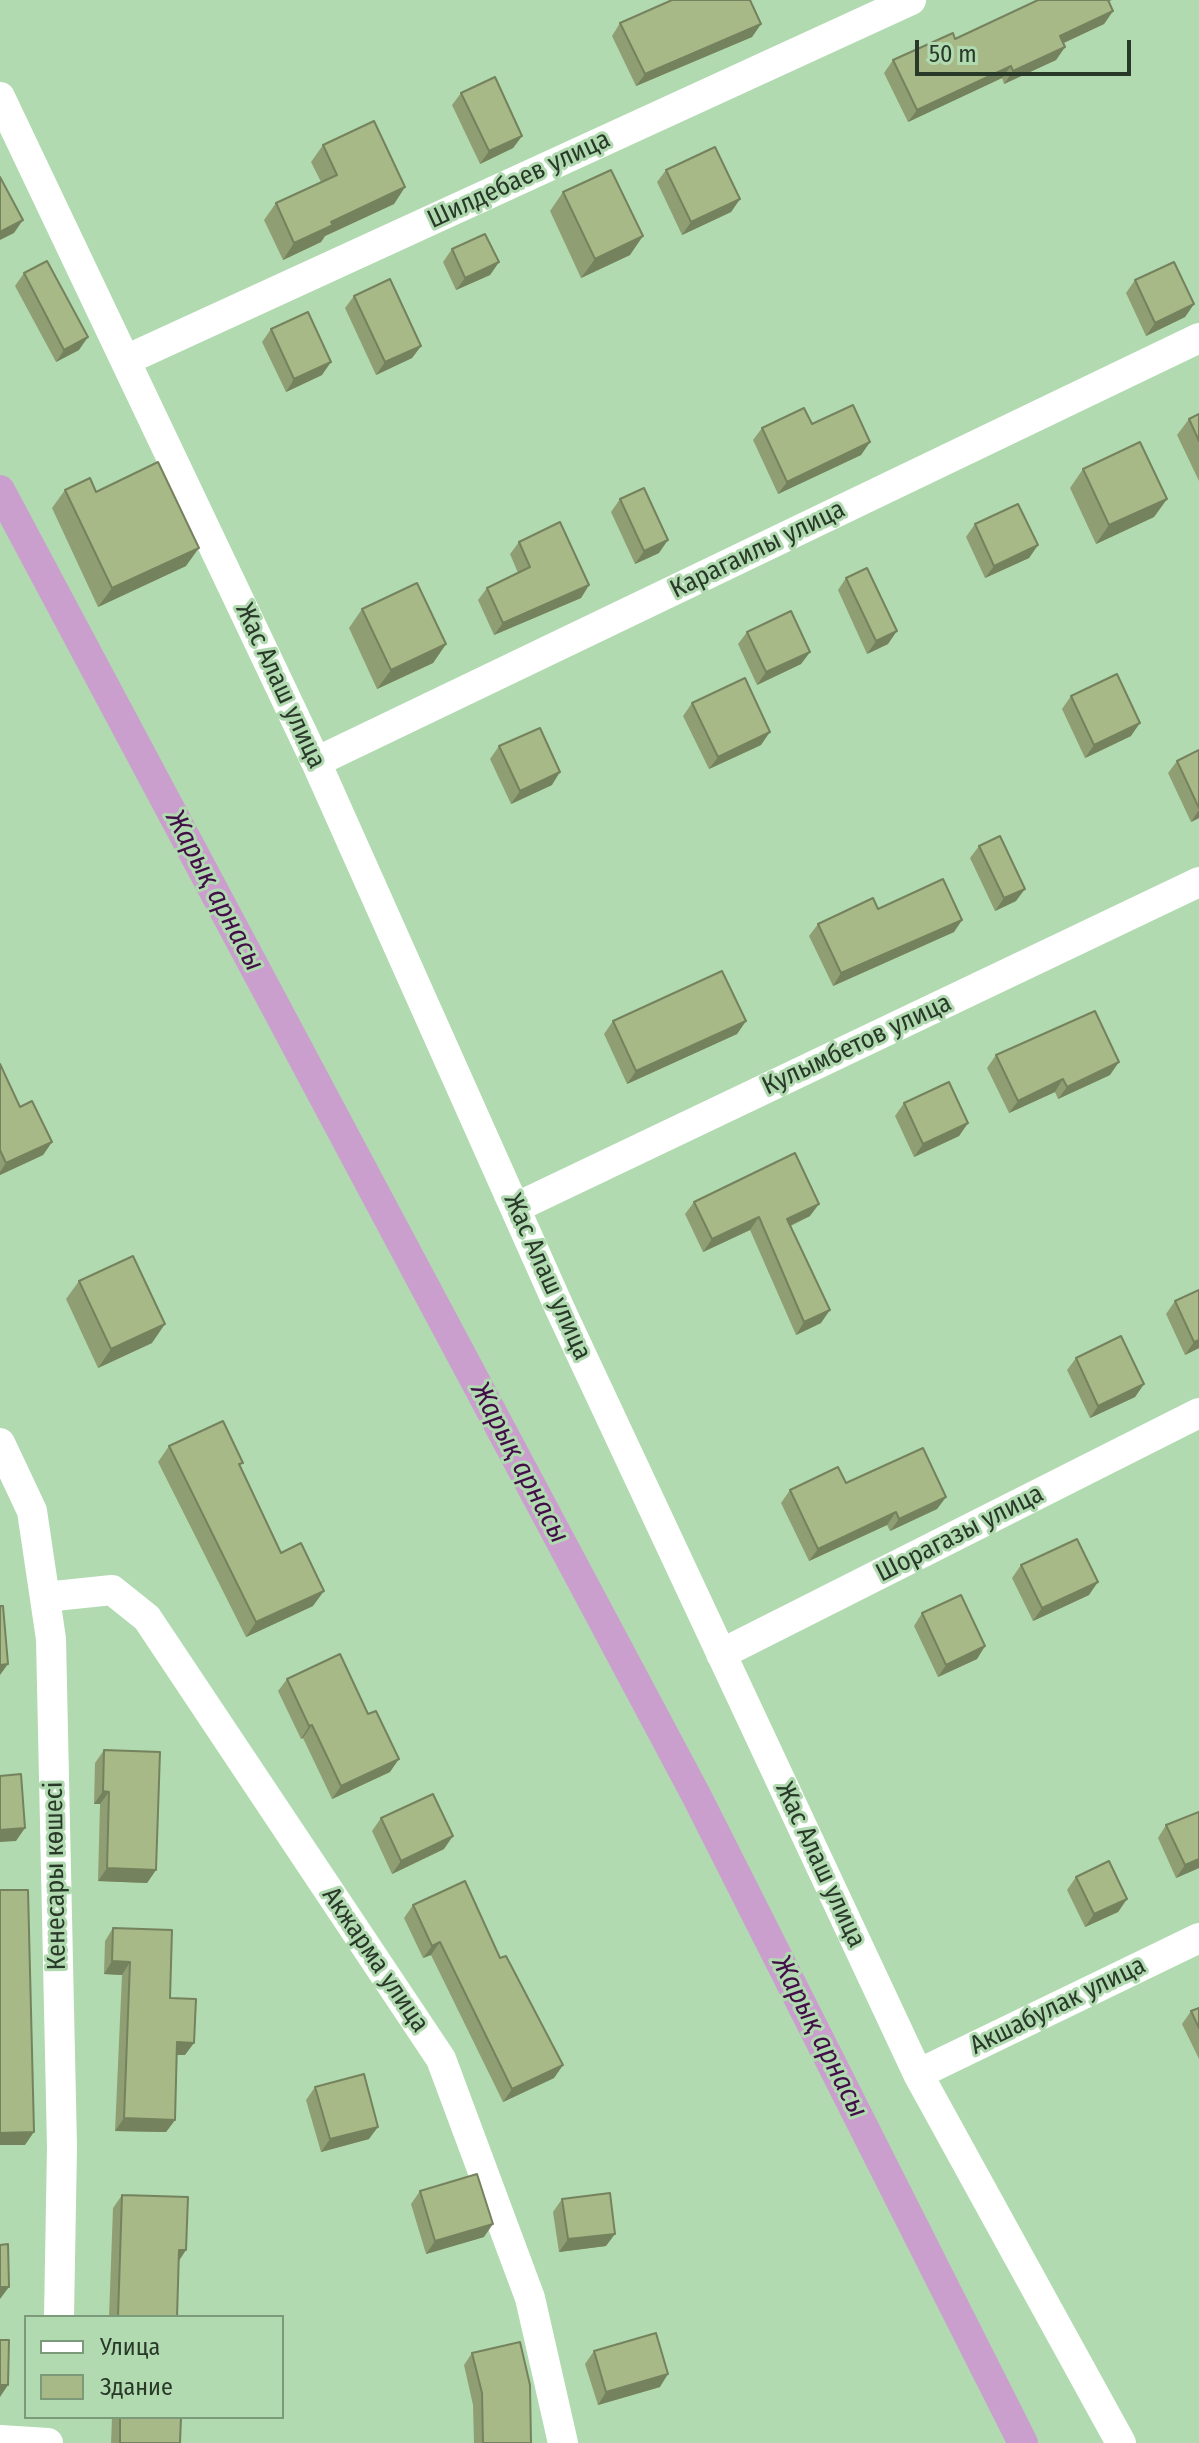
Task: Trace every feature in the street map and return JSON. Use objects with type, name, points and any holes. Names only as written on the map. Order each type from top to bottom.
[{"type":"street","name":"Шилдебаев улица","points":[[126,360],[911,0]]},
{"type":"street","name":"Жас Алаш улица","points":[[0,97],[316,762],[515,1208],[918,2074],[1121,2443]]},
{"type":"street","name":"Карагаилы улица","points":[[316,762],[1199,338]]},
{"type":"street","name":"Кулымбетов улица","points":[[515,1208],[1199,882]]},
{"type":"street","name":"Шорагазы улица","points":[[721,1654],[1199,1413]]},
{"type":"street","name":"Кенесары көшесі","points":[[0,1443],[32,1511],[51,1639],[62,2131],[59,2315]]},
{"type":"street","name":"Акжарма улица","points":[[45,1597],[112,1590],[147,1618],[441,2059],[530,2298],[563,2443]]},
{"type":"street","name":"Акшабулак улица","points":[[918,2074],[1199,1938]]},
{"type":"street","points":[[57,2419],[57,2443]]},
{"type":"street","points":[[0,2440],[48,2443]]},
{"type":"building","points":[[672,0],[750,0],[761,24],[645,74],[620,23]]},
{"type":"building","points":[[1038,0],[1108,0],[1113,11],[1060,36],[1065,47],[1013,71],[1011,66],[917,110],[893,60],[953,33],[955,39]]},
{"type":"building","points":[[495,77],[522,136],[489,151],[461,93]]},
{"type":"building","points":[[374,121],[405,187],[294,243],[276,203],[337,175],[323,145]]},
{"type":"building","points":[[715,147],[740,199],[691,222],[666,170]]},
{"type":"building","points":[[611,170],[643,236],[595,259],[563,192]]},
{"type":"building","points":[[0,177],[23,220],[0,232]]},
{"type":"building","points":[[485,234],[499,262],[465,278],[452,249]]},
{"type":"building","points":[[47,261],[88,337],[64,350],[24,273]]},
{"type":"building","points":[[1174,262],[1194,304],[1155,323],[1135,280]]},
{"type":"building","points":[[390,279],[421,346],[385,362],[354,296]]},
{"type":"building","points":[[308,312],[331,362],[294,379],[271,329]]},
{"type":"building","points":[[853,405],[870,442],[787,482],[762,428],[804,408],[812,424]]},
{"type":"building","points":[[1199,414],[1199,441],[1189,419]]},
{"type":"building","points":[[1140,442],[1167,499],[1109,525],[1083,469]]},
{"type":"building","points":[[158,462],[199,548],[112,588],[65,490],[90,478],[96,492]]},
{"type":"building","points":[[644,488],[668,540],[644,551],[620,499]]},
{"type":"building","points":[[1018,504],[1038,545],[994,566],[975,524]]},
{"type":"building","points":[[560,522],[589,585],[503,623],[487,588],[530,567],[519,542]]},
{"type":"building","points":[[867,568],[897,631],[876,641],[846,578]]},
{"type":"building","points":[[417,583],[446,644],[391,670],[362,609]]},
{"type":"building","points":[[791,611],[810,652],[766,672],[747,632]]},
{"type":"building","points":[[1117,674],[1140,723],[1094,745],[1071,696]]},
{"type":"building","points":[[745,678],[770,732],[718,757],[692,703]]},
{"type":"building","points":[[540,728],[560,772],[520,791],[499,746]]},
{"type":"building","points":[[1199,750],[1199,808],[1177,761]]},
{"type":"building","points":[[1000,836],[1025,889],[1004,898],[979,846]]},
{"type":"building","points":[[943,879],[962,920],[841,973],[818,924],[873,898],[878,909]]},
{"type":"building","points":[[722,971],[746,1021],[636,1071],[613,1021]]},
{"type":"building","points":[[1095,1011],[1119,1062],[1067,1087],[1063,1079],[1018,1101],[996,1055]]},
{"type":"building","points":[[0,1064],[20,1107],[32,1101],[52,1142],[6,1163],[0,1150]]},
{"type":"building","points":[[949,1082],[968,1123],[923,1144],[904,1103]]},
{"type":"building","points":[[795,1153],[819,1204],[787,1219],[830,1310],[804,1322],[759,1217],[712,1239],[694,1202]]},
{"type":"building","points":[[133,1256],[165,1324],[111,1349],[79,1281]]},
{"type":"building","points":[[1199,1290],[1199,1340],[1194,1342],[1175,1301]]},
{"type":"building","points":[[1121,1336],[1144,1384],[1098,1406],[1076,1358]]},
{"type":"building","points":[[223,1421],[243,1463],[239,1464],[281,1553],[301,1543],[324,1591],[256,1622],[169,1446]]},
{"type":"building","points":[[923,1448],[946,1497],[899,1519],[896,1512],[818,1549],[790,1490],[838,1467],[846,1483]]},
{"type":"building","points":[[1077,1539],[1098,1582],[1042,1608],[1021,1565]]},
{"type":"building","points":[[961,1595],[985,1646],[946,1665],[922,1613]]},
{"type":"building","points":[[0,1606],[3,1606],[8,1664],[0,1665]]},
{"type":"building","points":[[340,1654],[368,1714],[376,1711],[399,1759],[341,1786],[287,1679]]},
{"type":"building","points":[[104,1750],[160,1752],[156,1870],[107,1868],[109,1792],[103,1791]]},
{"type":"building","points":[[21,1774],[25,1828],[0,1830],[0,1776]]},
{"type":"building","points":[[433,1794],[453,1836],[401,1861],[381,1818]]},
{"type":"building","points":[[1199,1812],[1199,1859],[1185,1865],[1166,1825]]},
{"type":"building","points":[[1109,1861],[1127,1899],[1094,1914],[1076,1877]]},
{"type":"building","points":[[465,1881],[500,1958],[506,1956],[563,2065],[512,2089],[440,1942],[432,1946],[413,1905]]},
{"type":"building","points":[[0,1890],[28,1890],[34,2132],[0,2133]]},
{"type":"building","points":[[113,1928],[172,1930],[170,1998],[196,1999],[194,2043],[177,2042],[175,2120],[124,2118],[130,1962],[112,1961]]},
{"type":"building","points":[[1199,2008],[1199,2028],[1191,2011]]},
{"type":"building","points":[[364,2074],[378,2127],[330,2139],[315,2087]]},
{"type":"building","points":[[477,2174],[493,2224],[435,2241],[420,2191]]},
{"type":"building","points":[[610,2193],[615,2234],[568,2239],[562,2199]]},
{"type":"building","points":[[122,2195],[188,2197],[186,2250],[179,2250],[177,2315],[118,2315]]},
{"type":"building","points":[[8,2244],[9,2287],[0,2287],[0,2245]]},
{"type":"building","points":[[656,2333],[668,2374],[606,2392],[594,2351]]},
{"type":"building","points":[[0,2340],[9,2340],[8,2385],[0,2385]]},
{"type":"building","points":[[520,2342],[530,2385],[531,2443],[483,2443],[482,2393],[472,2353]]},
{"type":"building","points":[[120,2419],[181,2419],[180,2443],[120,2443]]},
{"type":"waterway","name":"Жарық арнасы","points":[[0,490],[696,1795],[1023,2443]]}]
